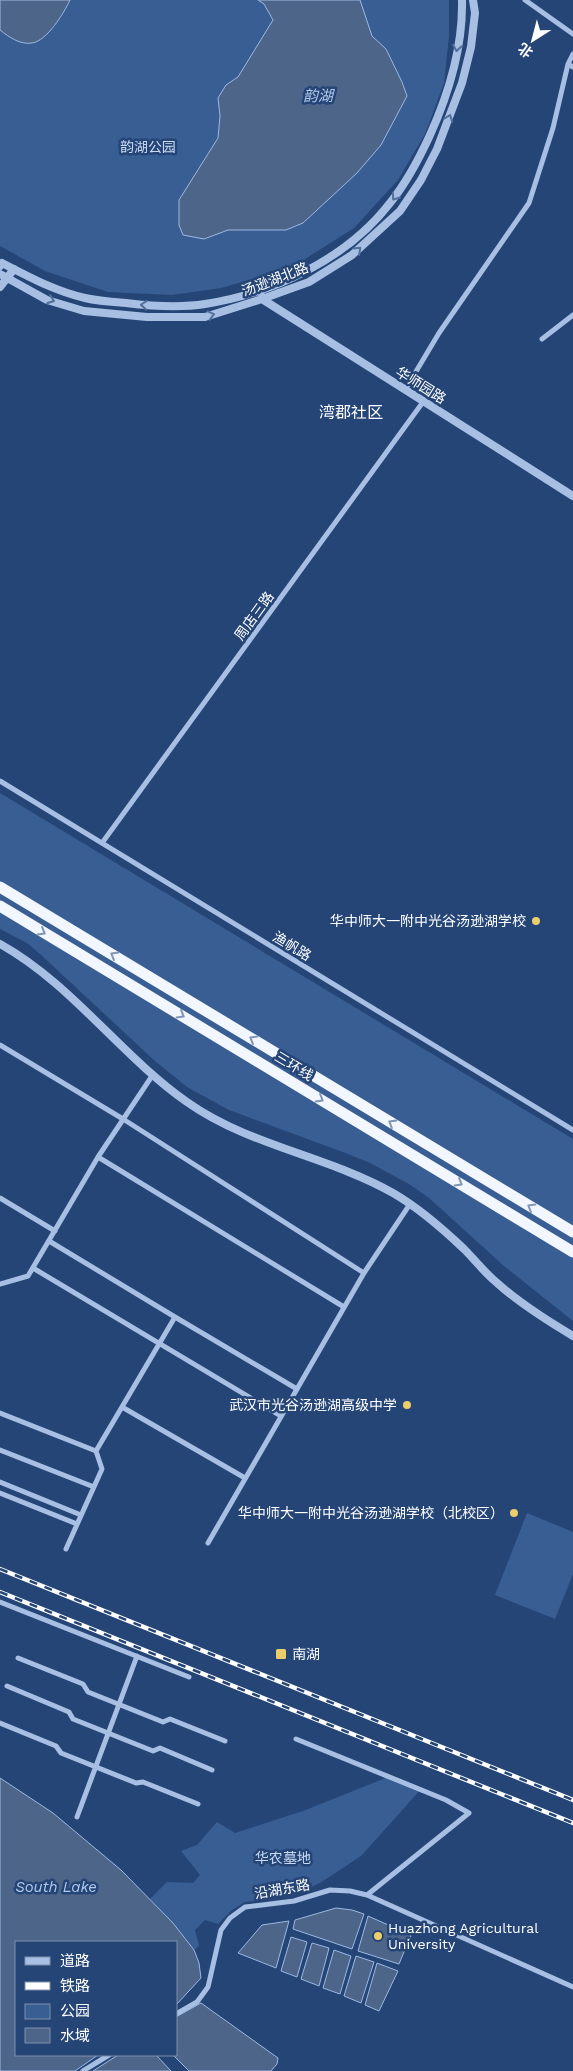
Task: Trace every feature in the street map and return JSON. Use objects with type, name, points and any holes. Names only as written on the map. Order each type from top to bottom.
[{"type":"highway","name":"三环线","points":[[0,887],[573,1232]]},
{"type":"highway","name":"三环线","points":[[0,906],[573,1252]]},
{"type":"street","name":"汤逊湖北路","points":[[1,263],[52,288],[87,299],[148,306],[204,304],[260,290],[299,274],[336,254],[364,231],[390,204],[413,172],[440,112],[450,82],[458,49],[462,0]]},
{"type":"street","name":"汤逊湖北路","points":[[0,274],[47,300],[84,311],[116,316],[205,317],[309,282],[352,255],[400,211],[421,180],[437,149],[462,83],[471,47],[475,12],[473,0]]},
{"type":"street","points":[[525,0],[573,34]]},
{"type":"street","points":[[405,390],[439,333],[529,203],[553,128],[573,54]]},
{"type":"street","points":[[0,287],[14,269]]},
{"type":"street","points":[[260,290],[262,299]]},
{"type":"street","name":"华师园路","points":[[262,299],[573,496]]},
{"type":"street","points":[[542,339],[573,315]]},
{"type":"street","name":"周店三路","points":[[102,843],[424,402]]},
{"type":"street","name":"渔帆路","points":[[0,781],[573,1130]]},
{"type":"street","points":[[0,944],[48,977],[152,1076],[186,1102],[220,1122],[351,1172],[380,1186],[410,1204],[464,1249],[487,1274],[514,1298],[573,1336]]},
{"type":"street","points":[[0,1045],[123,1119],[364,1273]]},
{"type":"street","points":[[0,1284],[28,1276],[98,1158],[152,1076]]},
{"type":"street","points":[[98,1158],[344,1307]]},
{"type":"street","points":[[0,1198],[54,1231]]},
{"type":"street","points":[[208,1542],[364,1273],[410,1204]]},
{"type":"street","points":[[48,1241],[297,1389]]},
{"type":"street","points":[[33,1268],[281,1416]]},
{"type":"street","points":[[66,1549],[102,1469],[96,1451],[175,1317]]},
{"type":"street","points":[[122,1407],[245,1478]]},
{"type":"street","points":[[0,1413],[96,1451]]},
{"type":"street","points":[[0,1450],[94,1487]]},
{"type":"street","points":[[0,1482],[81,1515]]},
{"type":"street","points":[[0,1493],[77,1524]]},
{"type":"street","points":[[0,1602],[189,1677]]},
{"type":"street","points":[[77,1817],[137,1656]]},
{"type":"street","points":[[18,1658],[83,1684],[88,1692],[119,1705],[163,1722],[170,1719],[225,1741]]},
{"type":"street","points":[[7,1686],[69,1712],[73,1719],[154,1751],[160,1748],[212,1770]]},
{"type":"street","points":[[0,1723],[56,1746],[61,1753],[136,1783],[143,1782],[198,1804]]},
{"type":"street","points":[[296,1739],[446,1800],[469,1813],[367,1894]]},
{"type":"street","name":"沿湖东路","points":[[178,2013],[197,2002],[208,1987],[221,1930],[230,1918],[245,1907],[294,1900],[330,1890],[367,1894],[573,1987]]},
{"type":"street","points":[[83,2071],[107,2056]]},
{"type":"green space","name":"韵湖公园","points":[[0,0],[449,0],[449,36],[444,83],[425,134],[398,180],[354,228],[291,268],[221,288],[172,295],[108,292],[45,271],[0,246]]},
{"type":"green space","points":[[0,793],[573,1139],[573,1321],[504,1266],[429,1198],[409,1184],[370,1163],[229,1110],[187,1087],[155,1061],[27,943],[0,929]]},
{"type":"green space","points":[[527,1513],[573,1532],[573,1574],[555,1619],[495,1595]]},
{"type":"green space","name":"华农墓地","points":[[388,1777],[422,1788],[361,1856],[320,1883],[294,1895],[245,1902],[232,1910],[218,1924],[205,1920],[195,1930],[199,1946],[194,1950],[173,1923],[150,1899],[167,1882],[193,1883],[200,1875],[181,1851],[197,1845],[217,1822],[235,1833],[303,1811]]},
{"type":"water","points":[[0,0],[70,0],[64,12],[49,32],[38,41],[23,43],[0,30]]},
{"type":"water","name":"韵湖","points":[[258,0],[360,0],[372,36],[386,49],[407,96],[381,145],[357,173],[303,223],[286,230],[228,230],[204,239],[183,235],[179,225],[179,200],[218,138],[220,116],[218,98],[226,85],[238,77],[273,20],[264,4]]},
{"type":"water","name":"South Lake","points":[[0,1778],[53,1813],[121,1870],[173,1923],[194,1950],[199,1963],[201,1978],[178,2003],[178,1941],[15,1941],[15,2056],[97,2056],[75,2071],[0,2071]]},
{"type":"water","points":[[336,1908],[364,1914],[352,1949],[293,1929],[295,1920]]},
{"type":"water","points":[[368,1916],[411,1935],[399,1964],[358,1951]]},
{"type":"water","points":[[289,1921],[276,1968],[238,1953],[262,1925]]},
{"type":"water","points":[[291,1937],[307,1942],[297,1977],[281,1971]]},
{"type":"water","points":[[312,1943],[329,1948],[319,1986],[301,1979]]},
{"type":"water","points":[[334,1950],[351,1956],[340,1994],[323,1988]]},
{"type":"water","points":[[356,1956],[374,1962],[361,2003],[344,1996]]},
{"type":"water","points":[[377,1963],[398,1971],[379,2011],[365,2005]]},
{"type":"water","points":[[201,2003],[278,2058],[277,2064],[271,2071],[189,2071],[174,2056],[178,2056],[178,2016]]},
{"type":"water","points":[[116,2056],[157,2056],[171,2071],[93,2071]]},
{"type":"railway","points":[[0,1569],[573,1800]]},
{"type":"railway","points":[[0,1592],[573,1823]]},
{"type":"place","name":"华中师大一附中光谷汤逊湖学校","points":[[536,921]]},
{"type":"place","name":"武汉市光谷汤逊湖高级中学","points":[[407,1405]]},
{"type":"place","name":"华中师大一附中光谷汤逊湖学校（北校区）","points":[[514,1513]]},
{"type":"place","name":"南湖","points":[[281,1654]]},
{"type":"place","name":"Huazhong Agricultural University","points":[[378,1936]]},
{"type":"district","name":"湾郡社区","points":[[351,412]]}]
